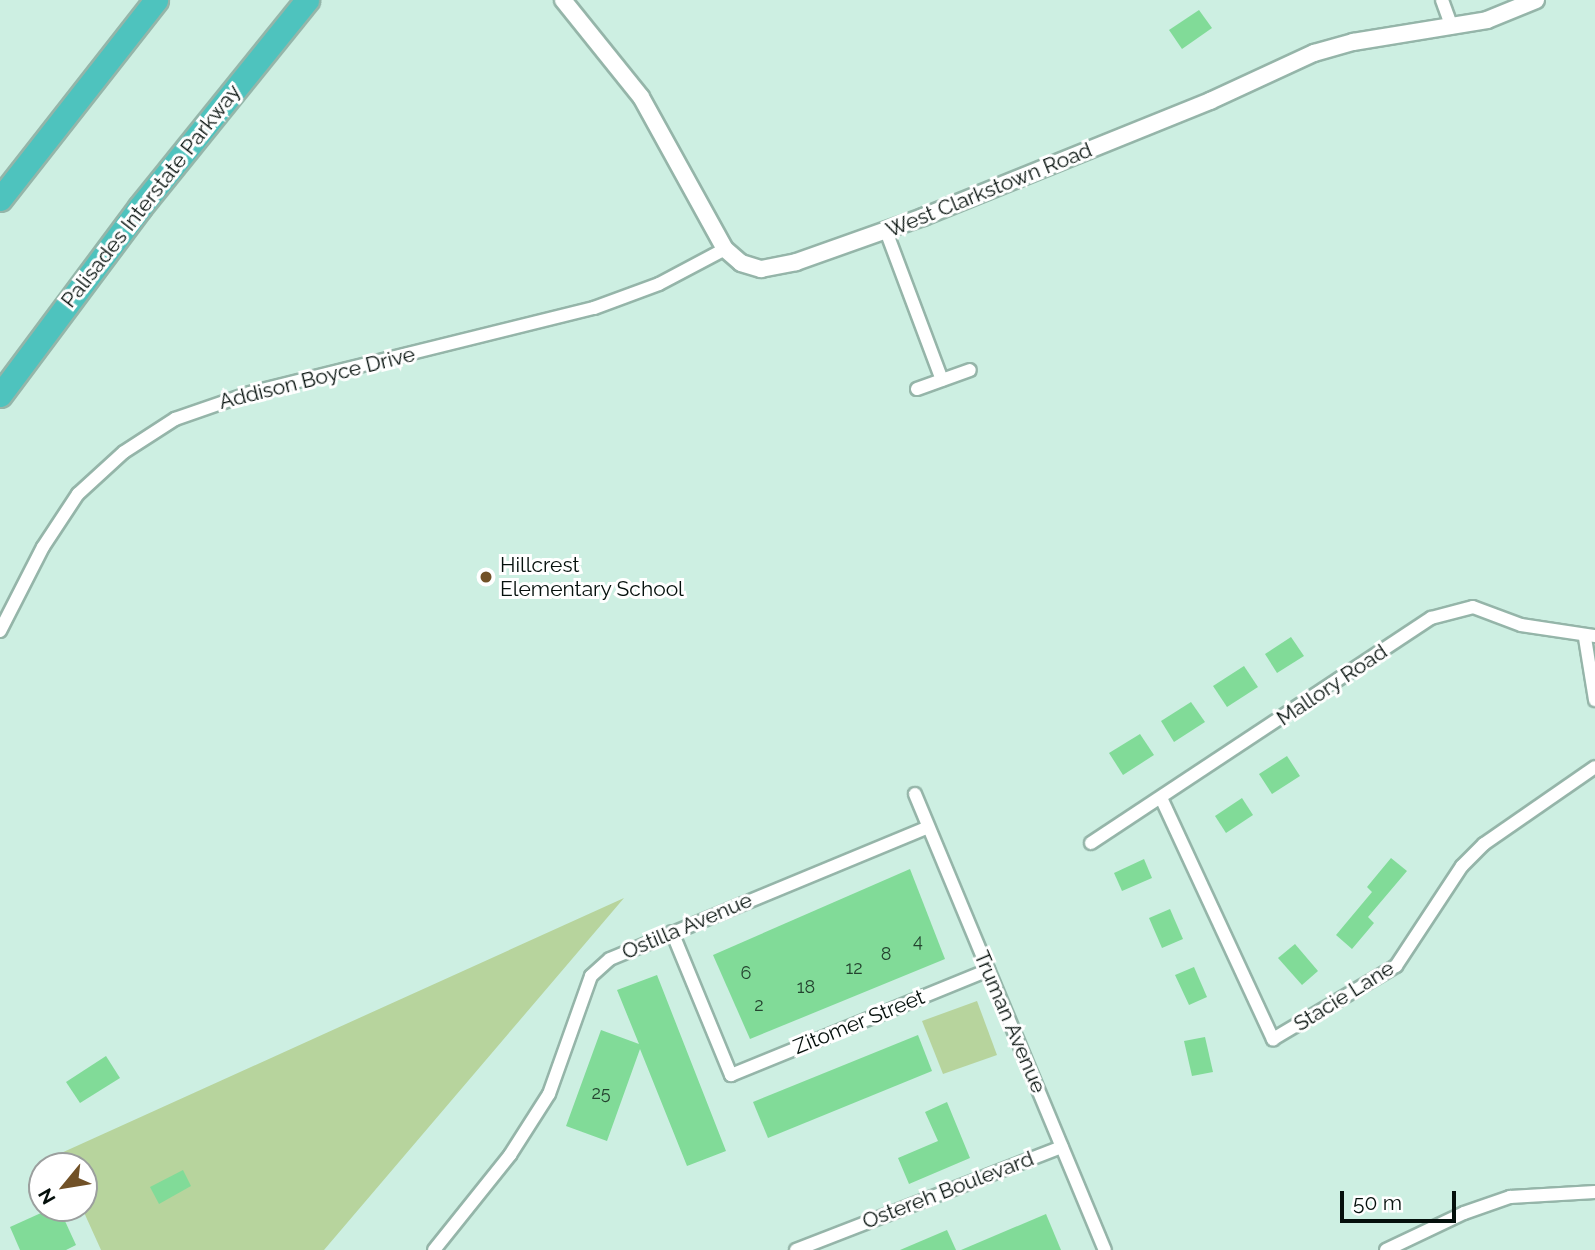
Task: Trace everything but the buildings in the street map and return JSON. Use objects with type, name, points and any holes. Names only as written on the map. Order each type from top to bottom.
[{"type":"highway","points":[[0,199],[156,0]]},
{"type":"highway","name":"Palisades Interstate Parkway","points":[[0,395],[140,207],[307,0]]},
{"type":"street","name":"West Clarkstown Road","points":[[563,0],[651,113],[725,248],[741,263],[768,269],[886,231],[1210,101],[1314,53],[1353,42],[1487,20],[1536,0]]},
{"type":"street","points":[[1442,0],[1452,27]]},
{"type":"street","points":[[886,231],[942,380]]},
{"type":"street","name":"Addison Boyce Drive","points":[[0,631],[43,547],[78,494],[124,452],[175,419],[239,396],[594,308],[659,284],[725,248]]},
{"type":"street","points":[[917,389],[970,370]]},
{"type":"street","name":"Mallory Road","points":[[1091,843],[1162,800],[1431,618],[1473,607],[1521,625],[1590,637]]},
{"type":"street","points":[[1590,637],[1595,700]]},
{"type":"street","name":"Stacie Lane","points":[[1162,800],[1273,1039],[1396,966],[1462,866],[1484,844],[1595,767]]},
{"type":"street","name":"Truman Avenue","points":[[915,794],[1105,1250]]},
{"type":"street","name":"Ostilla Avenue","points":[[434,1250],[510,1155],[549,1094],[591,976],[610,959],[928,827]]},
{"type":"street","name":"Zitomer Street","points":[[672,932],[731,1076],[988,970]]},
{"type":"street","name":"Ostereh Boulevard","points":[[796,1250],[816,1246],[1062,1147]]},
{"type":"street","points":[[1394,1249],[1464,1213],[1510,1197],[1595,1192]]},
{"type":"green space","points":[[624,898],[324,1250],[101,1250],[88,1222],[98,1222],[98,1152],[63,1152]]},
{"type":"green space","points":[[977,1001],[997,1055],[943,1074],[922,1021]]},
{"type":"place","name":"Hillcrest Elementary School","points":[[486,577]]}]
